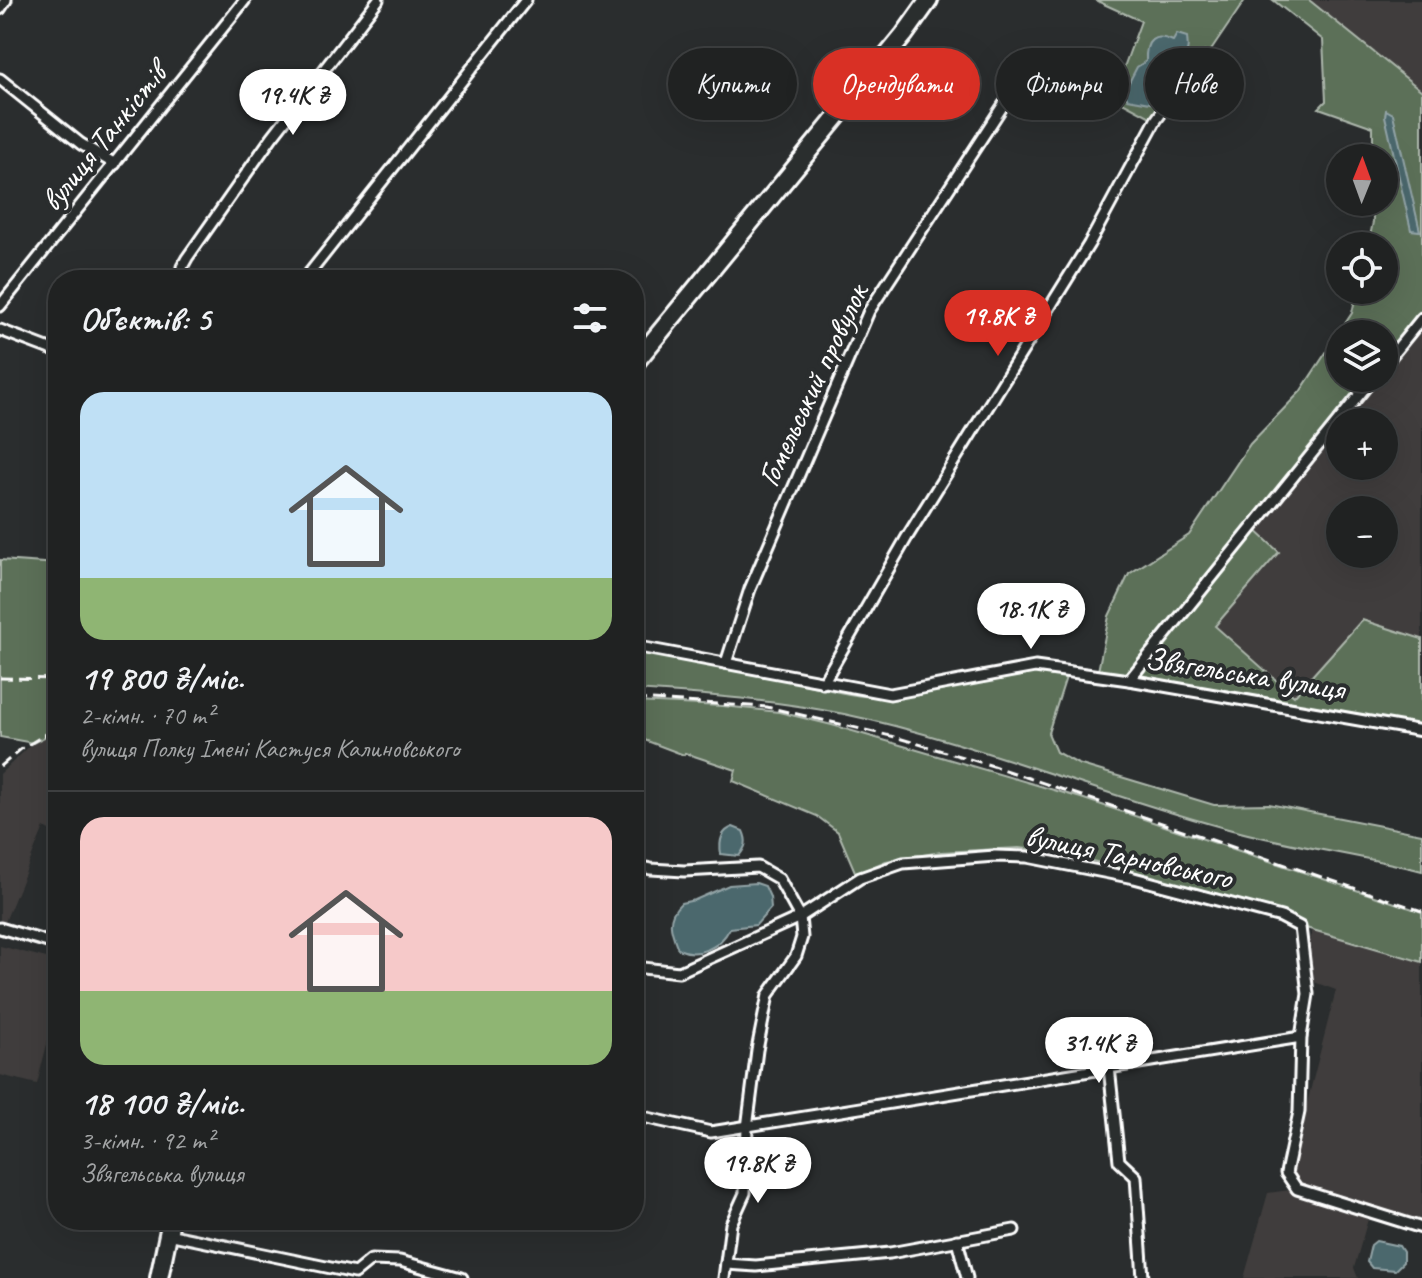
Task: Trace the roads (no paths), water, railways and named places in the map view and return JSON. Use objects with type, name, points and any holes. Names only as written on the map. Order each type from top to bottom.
[{"type":"highway","points":[[644,352],[904,35],[929,0]]},
{"type":"highway","points":[[159,1278],[169,1230]]},
{"type":"street","points":[[0,9],[6,0]]},
{"type":"street","name":"вулиця Танкістів","points":[[0,306],[245,0]]},
{"type":"street","points":[[183,270],[187,258],[272,137],[378,0]]},
{"type":"street","points":[[312,270],[526,0]]},
{"type":"street","points":[[0,79],[81,144],[115,164]]},
{"type":"street","name":"Гомельський провулок","points":[[726,663],[750,589],[869,311],[996,116]]},
{"type":"street","points":[[823,683],[907,537],[1089,244],[1156,120]]},
{"type":"street","points":[[1398,348],[1422,318]]},
{"type":"street","points":[[0,330],[48,348]]},
{"type":"street","points":[[1129,680],[1362,392]]},
{"type":"street","name":"Звягельська вулиця","points":[[644,648],[890,694],[1035,667],[1129,680],[1422,731]]},
{"type":"street","name":"вулиця Тарновського","points":[[800,917],[860,878],[903,863],[995,856],[1027,857],[1134,878],[1281,917],[1300,927],[1308,994],[1301,1037]]},
{"type":"street","points":[[644,867],[684,871],[758,867],[779,879],[800,917],[802,937],[796,956],[768,995],[747,1128],[745,1193],[731,1224],[724,1278]]},
{"type":"street","points":[[644,968],[679,972],[800,917]]},
{"type":"street","points":[[0,928],[48,942]]},
{"type":"street","points":[[644,1117],[711,1132],[747,1128],[1301,1037],[1299,1112],[1286,1173],[1297,1189],[1422,1228]]},
{"type":"street","points":[[1109,1067],[1119,1161],[1136,1177],[1143,1278]]},
{"type":"street","points":[[182,1230],[355,1273],[371,1260],[400,1261],[462,1278]]},
{"type":"street","points":[[726,1264],[756,1266],[890,1253],[1014,1230]]},
{"type":"street","points":[[957,1240],[967,1278]]},
{"type":"water","points":[[1177,34],[1187,37],[1188,48],[1147,48],[1155,38],[1173,41]]},
{"type":"water","points":[[1145,62],[1145,102],[1129,99],[1129,82],[1137,67]]},
{"type":"water","points":[[1386,110],[1393,114],[1420,231],[1411,230],[1398,173],[1398,144],[1391,144]]},
{"type":"water","points":[[733,827],[743,831],[745,838],[745,847],[739,856],[721,854],[722,838]]},
{"type":"water","points":[[756,883],[765,886],[771,908],[756,925],[730,928],[714,946],[701,952],[678,949],[671,919],[681,903],[729,885]]},
{"type":"water","points":[[1376,1241],[1399,1246],[1403,1252],[1403,1262],[1395,1270],[1372,1268],[1367,1262],[1371,1245]]},
{"type":"railway","points":[[0,678],[48,679]]},
{"type":"railway","points":[[644,700],[767,707],[895,737],[993,766],[1422,911]]},
{"type":"railway","points":[[0,767],[21,749],[48,733]]}]
